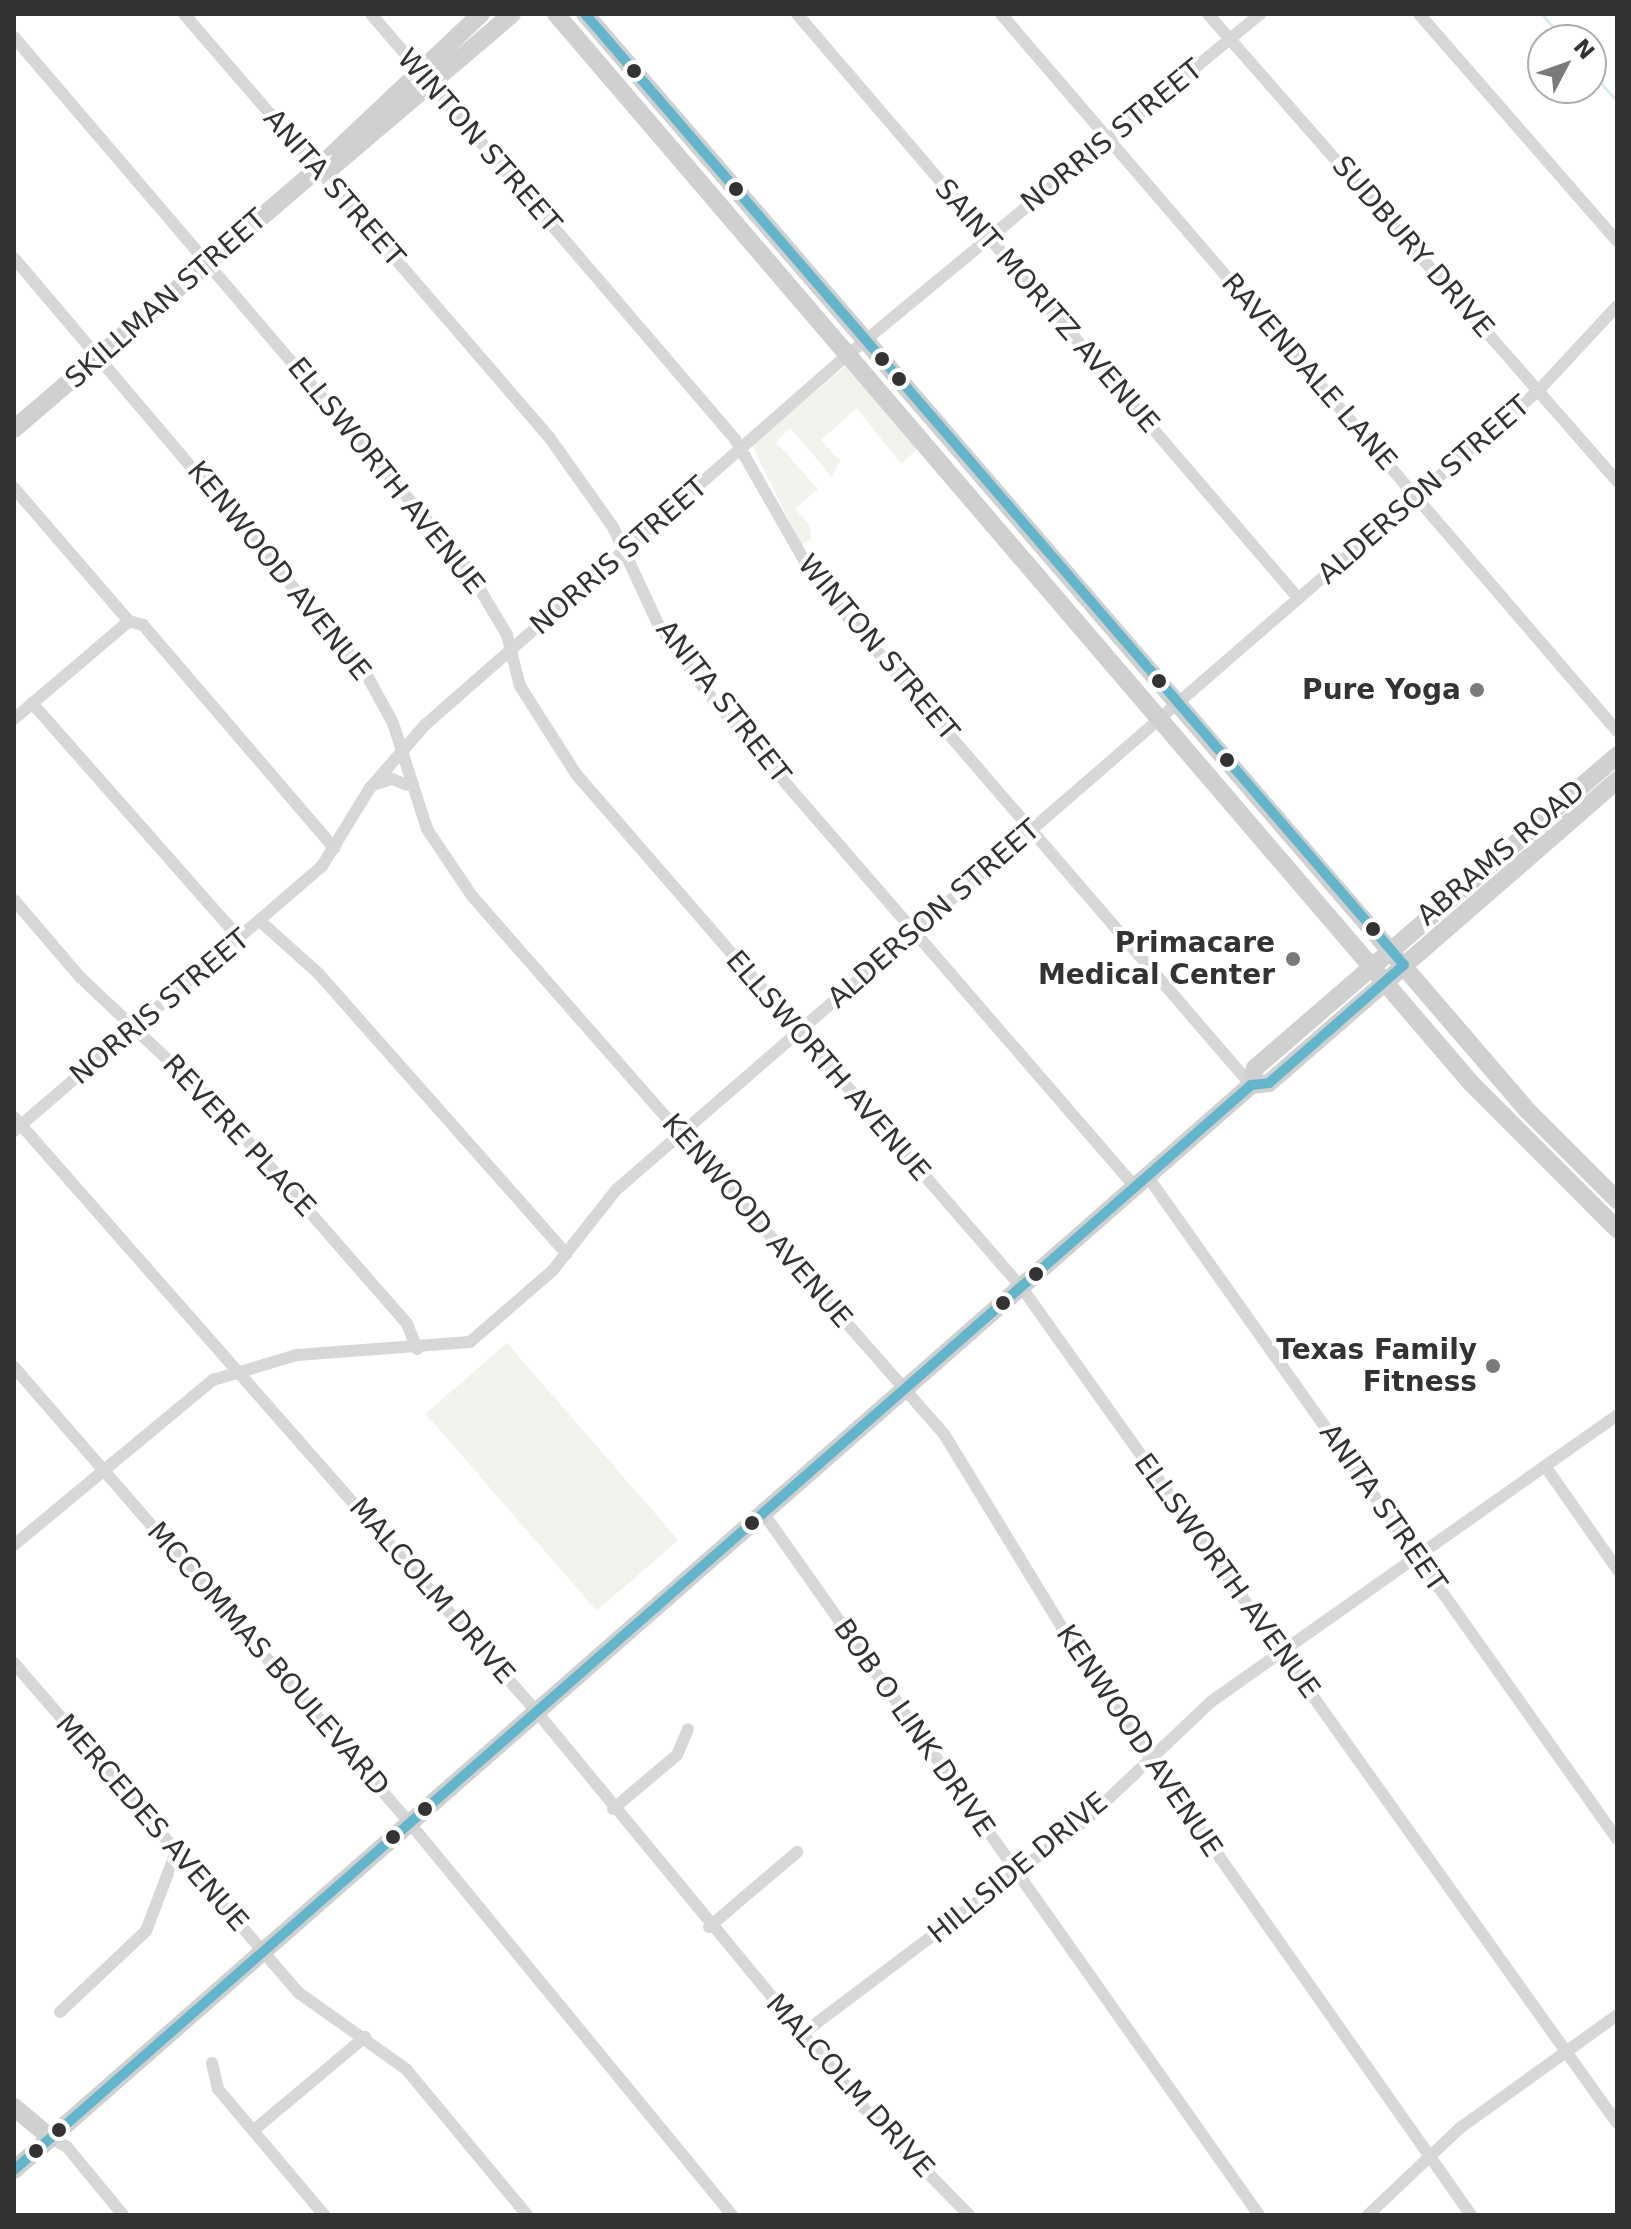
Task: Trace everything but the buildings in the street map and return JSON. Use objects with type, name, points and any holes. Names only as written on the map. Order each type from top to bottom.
[{"type":"main road","name":"SKILLMAN STREET","points":[[14,429],[317,169],[418,69],[481,14]]},
{"type":"main road","name":"SKILLMAN STREET","points":[[317,169],[330,169],[512,14]]},
{"type":"main road","points":[[556,14],[660,119],[1168,709],[1268,806],[1544,1129],[1617,1200]]},
{"type":"main road","points":[[585,14],[660,119]]},
{"type":"main road","points":[[1168,709],[1201,760],[1371,965],[1516,1132],[1617,1229]]},
{"type":"main road","name":"ABRAMS ROAD","points":[[14,2170],[1142,1182],[1251,1085],[1255,1068],[1390,947],[1617,755]]},
{"type":"main road","points":[[1201,760],[1251,802],[1268,806]]},
{"type":"main road","name":"ABRAMS ROAD","points":[[1251,1085],[1269,1083],[1617,780]]},
{"type":"main road","points":[[1538,822],[1552,837]]},
{"type":"main road","points":[[14,2107],[51,2138]]},
{"type":"street","name":"ANITA STREET","points":[[184,14],[549,437],[626,550],[680,658],[914,932],[1142,1182],[1418,1556],[1617,1839]]},
{"type":"street","name":"WINTON STREET","points":[[371,14],[742,448],[815,579],[1251,1085]]},
{"type":"street","name":"SAINT MORITZ AVENUE","points":[[797,14],[1298,598]]},
{"type":"street","name":"RAVENDALE LANE","points":[[1001,14],[1617,731]]},
{"type":"street","name":"SUDBURY DRIVE","points":[[1208,14],[1617,481]]},
{"type":"street","name":"NORRIS STREET","points":[[16,1125],[261,922],[334,848],[373,785],[400,749],[857,348],[1260,14]]},
{"type":"street","points":[[1419,14],[1617,241]]},
{"type":"street","name":"ELLSWORTH AVENUE","points":[[14,37],[466,566],[510,651],[520,686],[556,749],[1022,1288],[1617,2123]]},
{"type":"street","name":"KENWOOD AVENUE","points":[[14,258],[338,636],[384,703],[400,749],[407,785],[472,896],[905,1390],[988,1498],[1059,1625],[1147,1756],[1471,2215]]},
{"type":"street","name":"ALDERSON STREET","points":[[14,1545],[186,1396],[240,1369],[297,1355],[417,1349],[470,1342],[567,1254],[598,1208],[1031,828],[1539,390],[1617,306]]},
{"type":"street","points":[[14,488],[129,621],[143,625],[334,848]]},
{"type":"street","points":[[14,719],[129,621]]},
{"type":"street","points":[[32,703],[240,939]]},
{"type":"street","points":[[373,785],[392,779],[407,785]]},
{"type":"street","name":"REVERE PLACE","points":[[14,900],[134,1029],[218,1107],[407,1324],[417,1349]]},
{"type":"street","points":[[261,922],[318,973],[567,1254]]},
{"type":"street","name":"MALCOLM DRIVE","points":[[16,1125],[240,1369],[536,1711],[709,1927],[802,2034],[969,2215]]},
{"type":"street","name":"MCCOMMAS BOULEVARD","points":[[14,1367],[409,1822],[732,2215]]},
{"type":"street","name":"HILLSIDE DRIVE","points":[[802,2034],[1017,1875],[1147,1756],[1281,1651],[1617,1415]]},
{"type":"street","points":[[1545,1466],[1617,1569]]},
{"type":"street","name":"BOB O LINK DRIVE","points":[[764,1514],[1259,2215]]},
{"type":"street","name":"MERCEDES AVENUE","points":[[14,1663],[176,1852],[320,2013],[365,2037],[406,2069],[527,2215]]},
{"type":"street","points":[[613,1809],[677,1755],[688,1729]]},
{"type":"street","points":[[60,2012],[146,1931],[176,1852]]},
{"type":"street","points":[[709,1927],[797,1852]]},
{"type":"street","points":[[1368,2215],[1428,2156],[1617,2015]]},
{"type":"street","points":[[254,2130],[365,2037]]},
{"type":"street","points":[[212,2063],[218,2089],[324,2215]]},
{"type":"street","points":[[51,2138],[67,2147],[123,2215]]},
{"type":"shaded area","points":[[846,366],[917,449],[901,464],[857,408],[821,440],[840,461],[832,477],[790,428],[776,442],[818,489],[795,509],[810,526],[811,539],[801,545],[752,445]]},
{"type":"shaded area","points":[[507,1343],[678,1540],[597,1611],[425,1414]]},
{"type":"waterway","points":[[1542,14],[1550,24]]},
{"type":"waterway","points":[[1607,90],[1617,101]]},
{"type":"transit line","points":[[14,2170],[1251,1085],[1269,1083],[1404,965],[585,14]]},
{"type":"place","name":"Pure Yoga","points":[[1477,690]]},
{"type":"place","name":"Primacare Medical Center","points":[[1293,959]]},
{"type":"place","name":"Texas Family Fitness","points":[[1493,1366]]}]
